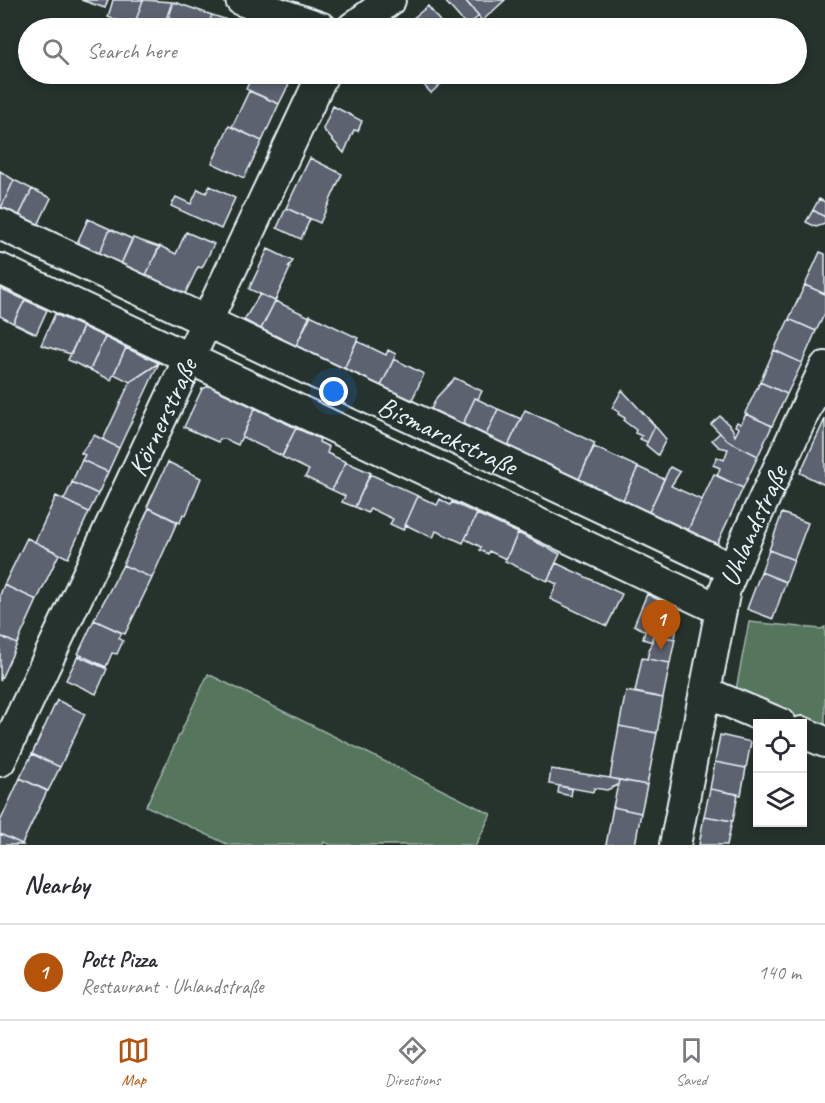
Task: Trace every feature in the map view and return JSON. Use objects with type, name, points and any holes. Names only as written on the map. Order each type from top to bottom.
[{"type":"street","points":[[241,0],[293,18]]},
{"type":"street","points":[[366,18],[390,0]]},
{"type":"street","name":"Körnerstraße","points":[[0,761],[319,84]]},
{"type":"street","name":"Bismarckstraße","points":[[0,224],[732,569]]},
{"type":"street","name":"Bismarckstraße","points":[[0,269],[721,610]]},
{"type":"street","name":"Uhlandstraße","points":[[675,845],[721,610],[732,569],[825,367]]},
{"type":"street","points":[[705,692],[771,719]]},
{"type":"street","points":[[807,734],[825,742]]},
{"type":"green space","points":[[749,622],[821,629],[825,627],[825,739],[807,732],[807,719],[771,719],[733,705]]},
{"type":"green space","points":[[208,674],[491,814],[476,845],[331,845],[324,842],[323,845],[229,845],[146,806]]},
{"type":"building","points":[[81,0],[108,0],[105,8]]},
{"type":"building","points":[[113,0],[143,0],[137,18],[108,17]]},
{"type":"building","points":[[143,0],[172,2],[166,18],[137,18]]},
{"type":"building","points":[[444,0],[465,0],[479,16],[460,18]]},
{"type":"building","points":[[465,0],[505,0],[485,18],[480,18]]},
{"type":"building","points":[[174,2],[212,15],[211,18],[168,18]]},
{"type":"building","points":[[428,6],[437,18],[413,18]]},
{"type":"building","points":[[248,84],[289,84],[279,104],[246,89]]},
{"type":"building","points":[[423,84],[441,84],[431,93]]},
{"type":"building","points":[[249,91],[279,104],[262,141],[232,127]]},
{"type":"building","points":[[333,106],[362,121],[358,131],[354,130],[344,153],[323,129]]},
{"type":"building","points":[[229,126],[262,141],[244,178],[212,163]]},
{"type":"building","points":[[310,158],[342,174],[320,223],[286,208]]},
{"type":"building","points":[[0,171],[14,180],[1,208],[0,207]]},
{"type":"building","points":[[14,180],[32,189],[19,216],[1,208]]},
{"type":"building","points":[[210,186],[235,198],[221,229],[171,206],[176,197],[191,204],[198,189],[206,193]]},
{"type":"building","points":[[32,189],[51,198],[38,225],[19,216]]},
{"type":"building","points":[[819,199],[825,202],[825,217],[813,210]]},
{"type":"building","points":[[286,208],[310,219],[301,239],[277,228]]},
{"type":"building","points":[[813,210],[825,217],[825,224],[816,227],[806,222]]},
{"type":"building","points":[[88,219],[110,229],[99,254],[77,243]]},
{"type":"building","points":[[110,229],[132,239],[121,264],[99,254]]},
{"type":"building","points":[[186,232],[214,244],[202,268],[198,267],[185,294],[146,275],[160,246],[176,254]]},
{"type":"building","points":[[133,238],[159,247],[146,275],[121,264]]},
{"type":"building","points":[[268,249],[293,261],[288,267],[290,268],[275,301],[249,289]]},
{"type":"building","points":[[820,252],[825,254],[825,294],[805,285]]},
{"type":"building","points":[[805,285],[825,294],[825,313],[816,331],[789,319]]},
{"type":"building","points":[[0,288],[25,300],[13,323],[0,316]]},
{"type":"building","points":[[260,294],[275,301],[261,329],[244,320]]},
{"type":"building","points":[[25,300],[47,310],[36,334],[13,323]]},
{"type":"building","points":[[275,301],[310,317],[296,346],[261,329]]},
{"type":"building","points":[[55,314],[83,327],[71,354],[41,345]]},
{"type":"building","points":[[310,315],[358,338],[344,369],[296,346]]},
{"type":"building","points":[[789,319],[816,331],[802,363],[774,350]]},
{"type":"building","points":[[83,327],[105,337],[90,370],[68,360]]},
{"type":"building","points":[[105,337],[126,348],[111,380],[90,370]]},
{"type":"building","points":[[357,341],[386,355],[388,350],[396,354],[381,386],[344,369]]},
{"type":"building","points":[[126,348],[159,363],[130,382],[114,374]]},
{"type":"building","points":[[774,350],[802,363],[787,394],[760,382]]},
{"type":"building","points":[[394,359],[424,374],[412,400],[381,386]]},
{"type":"building","points":[[159,363],[119,448],[103,440],[130,382]]},
{"type":"building","points":[[455,378],[482,391],[478,399],[475,398],[463,424],[431,409],[437,397]]},
{"type":"building","points":[[760,382],[787,394],[772,426],[745,413]]},
{"type":"building","points":[[209,386],[255,408],[238,445],[225,439],[220,439],[218,442],[184,427],[202,389]]},
{"type":"building","points":[[622,390],[655,426],[646,445],[647,442],[640,439],[642,436],[635,433],[636,430],[624,421],[625,418],[612,408]]},
{"type":"building","points":[[475,398],[498,409],[486,435],[463,424]]},
{"type":"building","points":[[255,408],[296,428],[282,456],[242,437]]},
{"type":"building","points":[[498,409],[521,419],[508,446],[486,435]]},
{"type":"building","points":[[525,410],[595,443],[579,479],[508,446]]},
{"type":"building","points":[[746,414],[772,426],[758,456],[728,441],[711,424],[720,416],[732,428],[735,436],[739,428],[735,426],[737,422],[741,424]]},
{"type":"building","points":[[825,419],[825,485],[800,473]]},
{"type":"building","points":[[655,426],[666,439],[658,455],[646,445]]},
{"type":"building","points":[[296,428],[320,439],[319,442],[329,447],[327,453],[346,462],[332,490],[305,477],[309,470],[282,457]]},
{"type":"building","points":[[720,433],[728,441],[758,456],[743,488],[717,476],[720,468],[713,465],[717,457],[724,460],[728,449],[719,447],[712,440]]},
{"type":"building","points":[[94,435],[119,448],[108,472],[82,460],[85,455],[81,453]]},
{"type":"building","points":[[594,447],[638,467],[623,500],[579,479]]},
{"type":"building","points":[[82,460],[108,472],[98,494],[72,482]]},
{"type":"building","points":[[168,462],[201,478],[186,515],[183,514],[180,523],[147,507]]},
{"type":"building","points":[[346,462],[371,473],[355,507],[342,502],[345,496],[332,490]]},
{"type":"building","points":[[638,467],[664,479],[649,512],[623,500]]},
{"type":"building","points":[[670,467],[680,472],[671,486],[702,500],[688,530],[649,512]]},
{"type":"building","points":[[370,474],[418,496],[403,530],[390,524],[393,519],[370,508],[368,513],[355,507]]},
{"type":"building","points":[[714,474],[743,488],[717,544],[688,530]]},
{"type":"building","points":[[72,482],[98,494],[89,512],[64,500]]},
{"type":"building","points":[[56,496],[89,512],[68,558],[35,542]]},
{"type":"building","points":[[418,496],[437,505],[440,499],[450,505],[452,502],[477,514],[463,543],[436,531],[433,538],[406,525],[403,530]]},
{"type":"building","points":[[149,508],[177,522],[152,578],[123,565]]},
{"type":"building","points":[[782,513],[808,523],[794,560],[769,550]]},
{"type":"building","points":[[477,514],[518,533],[506,559],[489,551],[488,554],[480,550],[481,547],[465,539]]},
{"type":"building","points":[[518,533],[560,554],[547,581],[505,561]]},
{"type":"building","points":[[27,538],[59,554],[37,600],[4,585]]},
{"type":"building","points":[[769,550],[794,560],[786,582],[761,572]]},
{"type":"building","points":[[556,563],[622,594],[607,626],[550,599],[557,584],[548,580]]},
{"type":"building","points":[[123,565],[152,578],[125,634],[94,620]]},
{"type":"building","points":[[761,572],[786,582],[773,619],[747,609]]},
{"type":"building","points":[[4,585],[37,600],[17,644],[0,636],[0,595]]},
{"type":"building","points":[[647,594],[679,610],[675,639],[653,635],[652,642],[643,639],[645,631],[634,625]]},
{"type":"building","points":[[94,620],[122,633],[119,638],[123,641],[117,654],[112,653],[106,667],[78,654]]},
{"type":"building","points":[[653,635],[675,639],[670,663],[647,659]]},
{"type":"building","points":[[0,636],[17,644],[0,681]]},
{"type":"building","points":[[78,656],[107,669],[96,694],[66,680]]},
{"type":"building","points":[[642,658],[670,663],[663,698],[635,692]]},
{"type":"building","points":[[626,691],[663,698],[657,733],[619,726]]},
{"type":"building","points":[[57,700],[85,714],[60,767],[32,754]]},
{"type":"building","points":[[619,726],[657,733],[647,785],[610,778]]},
{"type":"building","points":[[720,735],[751,742],[746,768],[715,762]]},
{"type":"building","points":[[32,754],[60,767],[48,791],[20,778]]},
{"type":"building","points":[[715,762],[746,768],[741,795],[710,789]]},
{"type":"building","points":[[551,769],[619,780],[618,785],[607,790],[594,788],[593,792],[549,784]]},
{"type":"building","points":[[20,778],[47,791],[22,844],[0,834],[0,822]]},
{"type":"building","points":[[619,780],[647,785],[641,813],[613,807]]},
{"type":"building","points":[[559,786],[572,789],[571,796],[558,793]]},
{"type":"building","points":[[710,789],[738,794],[733,821],[704,816]]},
{"type":"building","points":[[613,807],[641,813],[635,845],[606,845]]},
{"type":"building","points":[[704,816],[732,821],[727,845],[699,845]]},
{"type":"building","points":[[0,834],[22,844],[23,845],[0,845]]},
{"type":"place","name":"Pott Pizza","points":[[661,650]]}]
